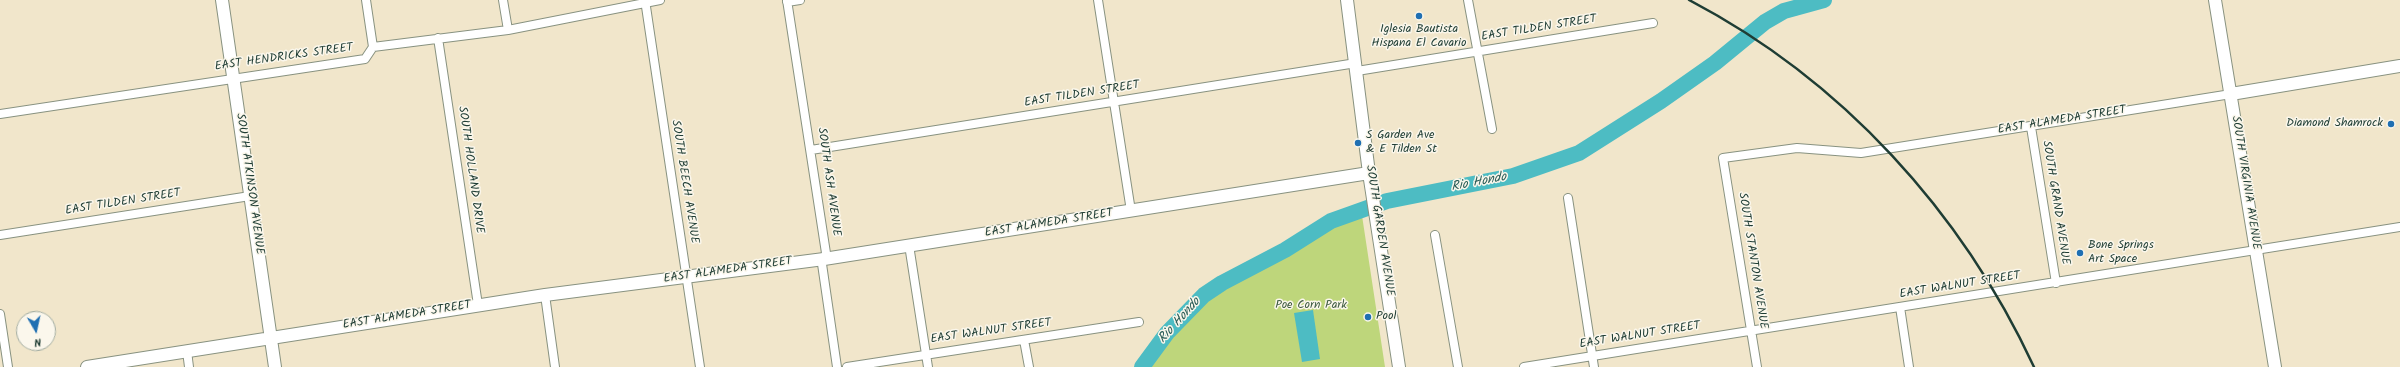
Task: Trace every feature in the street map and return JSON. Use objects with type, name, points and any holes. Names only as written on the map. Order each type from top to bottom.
[{"type":"street","name":"SOUTH ATKINSON AVENUE","points":[[222,0],[275,367]]},
{"type":"street","points":[[366,0],[373,47],[508,30],[645,1],[660,0]]},
{"type":"street","points":[[504,0],[508,30]]},
{"type":"street","points":[[787,1],[800,0]]},
{"type":"street","points":[[1098,0],[1131,212]]},
{"type":"street","name":"SOUTH GARDEN AVENUE","points":[[1347,0],[1357,67],[1372,192],[1399,367]]},
{"type":"street","points":[[1468,0],[1492,129]]},
{"type":"street","name":"SOUTH VIRGINIA AVENUE","points":[[2215,0],[2275,367]]},
{"type":"street","name":"SOUTH BEECH AVENUE","points":[[645,1],[700,367]]},
{"type":"street","name":"SOUTH ASH AVENUE","points":[[787,1],[826,253],[822,264],[836,367]]},
{"type":"street","name":"EAST TILDEN STREET","points":[[811,150],[1114,102],[1357,67],[1477,52],[1653,23]]},
{"type":"street","name":"SOUTH HOLLAND DRIVE","points":[[438,38],[478,305]]},
{"type":"street","name":"EAST HENDRICKS STREET","points":[[0,114],[365,59],[373,47]]},
{"type":"street","name":"EAST ALAMEDA STREET","points":[[1723,158],[1797,148],[1861,153],[2030,127],[2400,66]]},
{"type":"street","name":"SOUTH GRAND AVENUE","points":[[2030,127],[2056,283]]},
{"type":"street","name":"SOUTH STANTON AVENUE","points":[[1723,158],[1757,367]]},
{"type":"street","name":"EAST ALAMEDA STREET","points":[[86,367],[478,305],[824,259],[1131,212],[1370,173]]},
{"type":"street","name":"EAST TILDEN STREET","points":[[0,235],[250,196]]},
{"type":"street","points":[[1568,198],[1594,367]]},
{"type":"street","name":"EAST WALNUT STREET","points":[[1524,367],[2400,227]]},
{"type":"street","points":[[1435,235],[1458,367]]},
{"type":"street","points":[[909,245],[928,367]]},
{"type":"street","points":[[545,296],[555,367]]},
{"type":"street","points":[[1900,308],[1909,367]]},
{"type":"street","points":[[0,314],[8,367]]},
{"type":"street","name":"EAST WALNUT STREET","points":[[847,367],[1139,322]]},
{"type":"street","points":[[1024,340],[1029,367]]},
{"type":"street","points":[[186,351],[189,367]]},
{"type":"green space","name":"Poe Corn Park","points":[[1361,209],[1385,367],[1142,367],[1177,321],[1209,291],[1229,278],[1278,254],[1332,222]]},
{"type":"water","points":[[1313,310],[1320,359],[1302,362],[1294,313]]},
{"type":"waterway","name":"Rio Hondo","points":[[1142,367],[1167,333],[1204,295],[1222,283],[1285,250],[1331,221],[1387,201],[1513,176],[1579,153],[1661,101],[1715,63],[1765,22],[1784,11],[1824,0]]},
{"type":"railway","points":[[1689,0],[1745,32],[1797,69],[1846,110],[1892,155],[1934,204],[1971,256],[2005,310],[2034,367]]},
{"type":"place","name":"Iglesia Bautista Hispana El Cavario","points":[[1419,16]]},
{"type":"place","name":"Diamond Shamrock","points":[[2391,124]]},
{"type":"place","name":"S Garden Ave & E Tilden St","points":[[1358,143]]},
{"type":"place","name":"Bone Springs Art Space","points":[[2080,253]]},
{"type":"place","name":"Pool","points":[[1368,317]]}]
